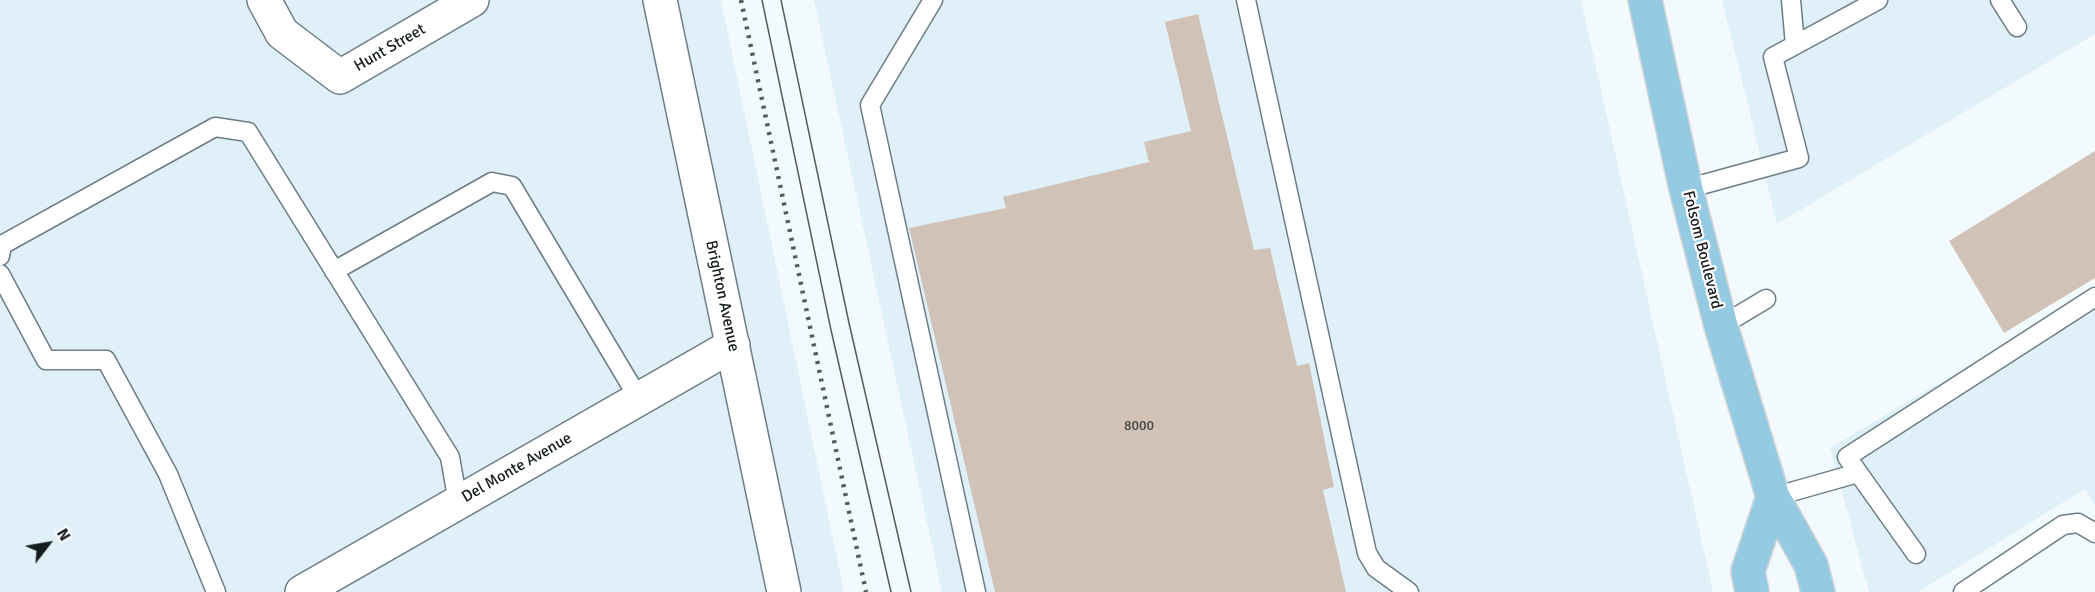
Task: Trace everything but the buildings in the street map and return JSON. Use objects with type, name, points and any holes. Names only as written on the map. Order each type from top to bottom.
[{"type":"main road","name":"Folsom Boulevard","points":[[1645,0],[1686,189],[1721,326],[1773,497],[1810,565],[1818,592]]},
{"type":"main road","points":[[1752,592],[1748,571],[1773,497]]},
{"type":"street","name":"Hunt Street","points":[[264,0],[282,33],[340,77],[472,0]]},
{"type":"street","name":"Brighton Avenue","points":[[660,0],[784,592]]},
{"type":"street","name":"Del Monte Avenue","points":[[302,592],[733,345]]},
{"type":"lane","points":[[933,0],[870,105],[976,592]]},
{"type":"lane","points":[[1246,0],[1367,553],[1376,568],[1409,592]]},
{"type":"lane","points":[[1791,0],[1795,45]]},
{"type":"lane","points":[[1686,189],[1799,158],[1773,57],[1878,0]]},
{"type":"lane","points":[[2000,0],[2017,27]]},
{"type":"lane","points":[[0,256],[2,245],[215,127],[248,132],[450,457],[458,502]]},
{"type":"lane","points":[[334,271],[492,182],[512,186],[639,399]]},
{"type":"lane","points":[[0,274],[46,360],[106,360],[168,474],[216,591]]},
{"type":"lane","points":[[1916,554],[1847,457],[2095,297]]},
{"type":"lane","points":[[1721,326],[1766,299]]},
{"type":"lane","points":[[1773,497],[1858,473]]},
{"type":"lane","points":[[1963,592],[2063,525],[2078,523],[2095,533]]},
{"type":"shaded area","points":[[0,0],[721,0],[844,592],[0,592]]},
{"type":"shaded area","points":[[814,0],[1581,0],[1713,592],[942,592]]},
{"type":"shaded area","points":[[1722,0],[2095,0],[2095,34],[1777,224]]},
{"type":"shaded area","points":[[2095,290],[2095,506],[2085,489],[1918,592],[1869,592],[1830,448]]},
{"type":"tram line","points":[[762,0],[831,330],[891,592]]},
{"type":"tram line","points":[[781,0],[849,323],[911,592]]},
{"type":"railway","points":[[741,0],[866,592]]}]
